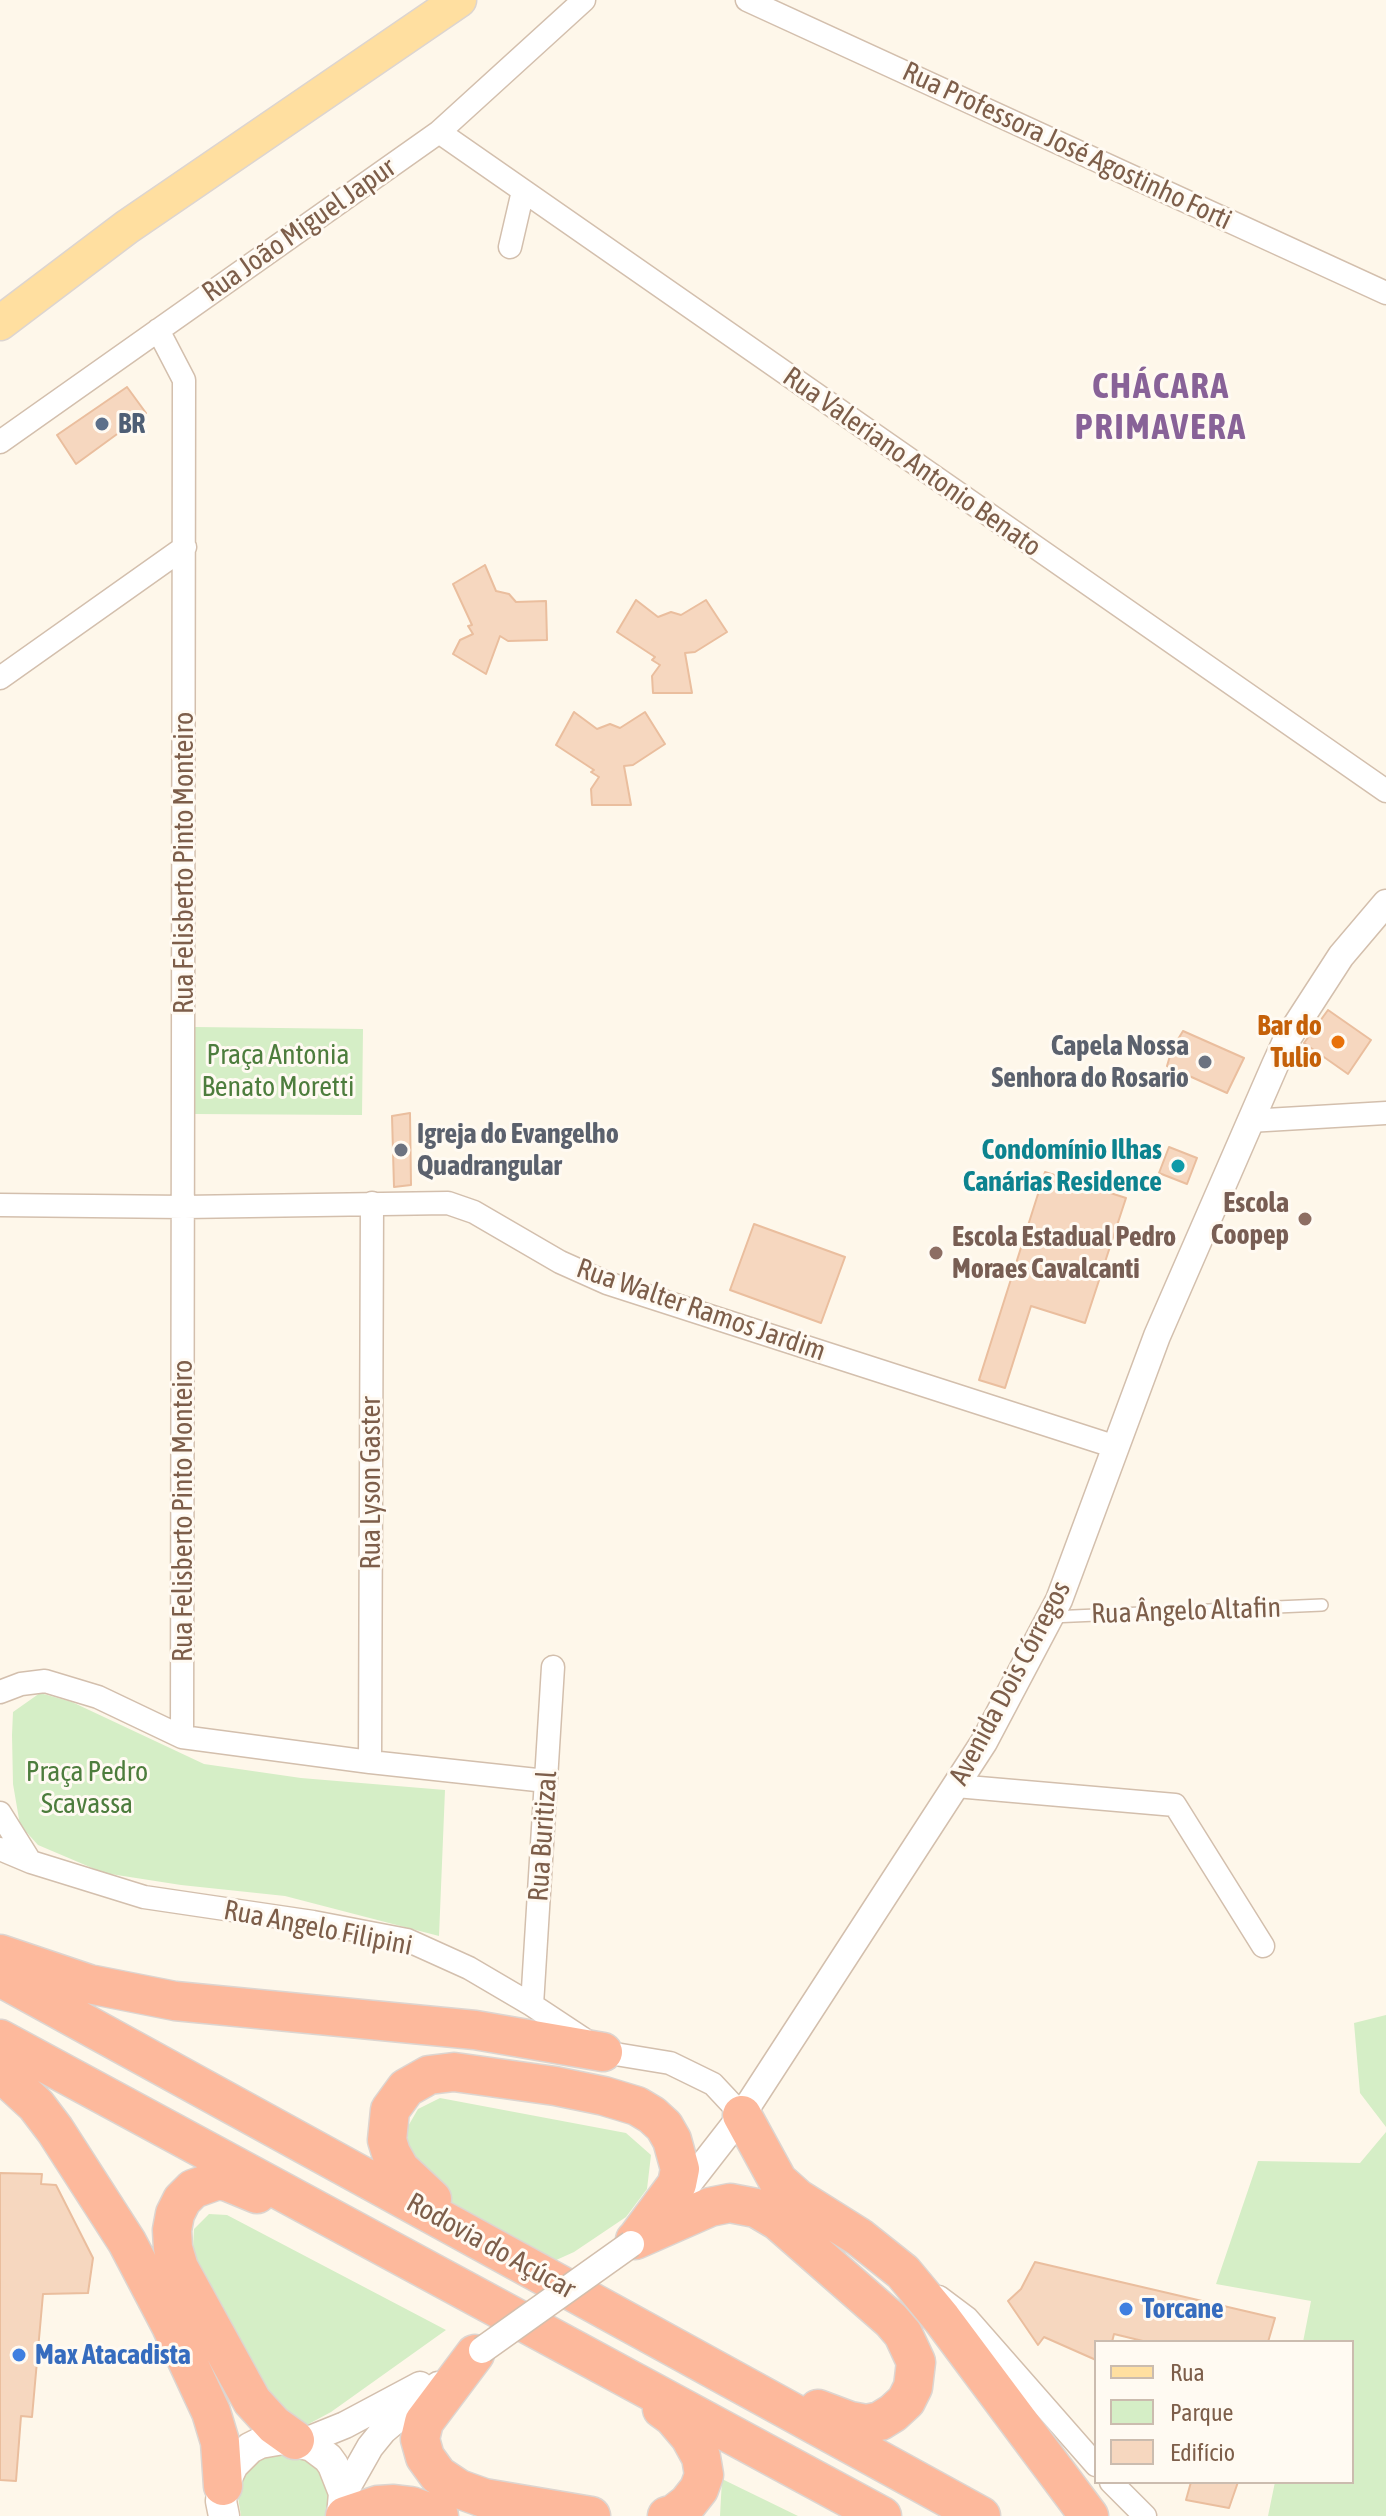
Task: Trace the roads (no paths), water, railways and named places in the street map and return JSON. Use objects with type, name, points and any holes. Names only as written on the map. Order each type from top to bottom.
[{"type":"highway","points":[[0,1954],[89,1984],[175,2001],[475,2030],[603,2052]]},
{"type":"highway","name":"Rodovia do Açúcar","points":[[0,1977],[981,2516]]},
{"type":"highway","name":"Rodovia do Açúcar","points":[[0,2039],[587,2358]]},
{"type":"highway","points":[[0,2072],[36,2105],[55,2130],[127,2242],[171,2326],[211,2412],[220,2442],[221,2505]]},
{"type":"highway","points":[[481,2240],[418,2187],[400,2169],[391,2153],[387,2140],[390,2110],[406,2088],[429,2075],[454,2072],[555,2086],[604,2096],[637,2106],[652,2115],[664,2126],[672,2140],[680,2169],[677,2184],[633,2242]]},
{"type":"highway","points":[[742,2115],[778,2181],[797,2198],[859,2237],[903,2272],[942,2319],[1089,2516]]},
{"type":"highway","points":[[299,2441],[274,2425],[252,2401],[179,2268],[172,2230],[182,2200],[193,2189],[206,2183],[218,2180],[228,2182],[398,2254]]},
{"type":"highway","points":[[633,2242],[710,2207],[730,2203],[756,2208],[778,2221],[891,2320],[912,2349],[916,2374],[913,2387],[900,2407],[880,2421],[866,2424],[832,2415],[694,2359]]},
{"type":"highway","points":[[478,2352],[424,2422],[420,2439],[425,2457],[438,2475],[459,2489],[484,2498],[591,2516]]},
{"type":"highway","points":[[587,2358],[673,2417],[690,2437],[701,2457],[704,2475],[699,2489],[688,2503],[667,2516]]},
{"type":"highway","points":[[587,2358],[882,2516]]},
{"type":"highway","points":[[343,2508],[394,2504],[411,2506],[439,2516]]},
{"type":"main road","points":[[0,306],[127,227],[459,0]]},
{"type":"main road","points":[[0,323],[127,227]]},
{"type":"main road","points":[[221,2505],[233,2465],[250,2448],[272,2440],[299,2441],[328,2458],[338,2474],[343,2508]]},
{"type":"street","name":"Rua João Miguel Japur","points":[[0,442],[439,132],[584,0]]},
{"type":"street","name":"Rua Professora José Agostinho Forti","points":[[747,0],[1386,293]]},
{"type":"street","name":"Rua Valeriano Antonio Benato","points":[[439,132],[1386,791]]},
{"type":"street","points":[[510,247],[523,191]]},
{"type":"street","name":"Rua Felisberto Pinto Monteiro","points":[[158,330],[184,380],[182,1737]]},
{"type":"street","points":[[0,678],[185,547]]},
{"type":"street","name":"Avenida Dois Córregos","points":[[343,2508],[370,2447],[383,2431],[478,2352],[633,2242],[689,2186],[742,2115],[956,1786],[984,1742],[1059,1600],[1157,1336],[1286,1041],[1341,956],[1386,903]]},
{"type":"street","points":[[1249,1121],[1386,1113]]},
{"type":"street","name":"Rua Lyson Gaster","points":[[370,1762],[372,1203]]},
{"type":"street","name":"Rua Walter Ramos Jardim","points":[[0,1205],[184,1207],[448,1203],[474,1212],[560,1262],[607,1283],[1116,1447]]},
{"type":"street","name":"Rua Buritizal","points":[[532,2005],[553,1667]]},
{"type":"street","points":[[0,1692],[21,1684],[45,1681],[98,1697],[182,1737],[546,1781]]},
{"type":"street","points":[[956,1786],[1175,1805],[1263,1946]]},
{"type":"street","points":[[0,1813],[31,1862]]},
{"type":"street","name":"Rua Angelo Filipini","points":[[0,1849],[31,1862],[144,1897],[313,1922],[407,1940],[469,1968],[603,2052],[670,2063],[713,2084],[742,2115]]},
{"type":"street","points":[[903,2272],[967,2318],[1094,2463]]},
{"type":"street","name":"Avenida Dois Córregos","points":[[299,2441],[369,2412],[478,2352]]},
{"type":"street","points":[[1113,2484],[1145,2516]]},
{"type":"lane","name":"Rua Ângelo Altafin","points":[[1050,1617],[1322,1605]]},
{"type":"place","name":"BR","points":[[102,424]]},
{"type":"place","name":"Bar do Tulio","points":[[1338,1042]]},
{"type":"place","name":"Capela Nossa Senhora do Rosario","points":[[1205,1062]]},
{"type":"place","name":"Igreja do Evangelho Quadrangular","points":[[401,1150]]},
{"type":"place","name":"Condomínio Ilhas Canárias Residence","points":[[1178,1166]]},
{"type":"place","name":"Escola Coopep","points":[[1305,1219]]},
{"type":"place","name":"Escola Estadual Pedro Moraes Cavalcanti","points":[[936,1253]]},
{"type":"place","name":"Torcane","points":[[1126,2309]]},
{"type":"place","name":"Max Atacadista","points":[[19,2355]]},
{"type":"district","name":"CHÁCARA PRIMAVERA","points":[[1161,408]]},
{"type":"park label","name":"Praça Antonia Benato Moretti","points":[[278,1071]]},
{"type":"park label","name":"Praça Pedro Scavassa","points":[[87,1788]]}]
